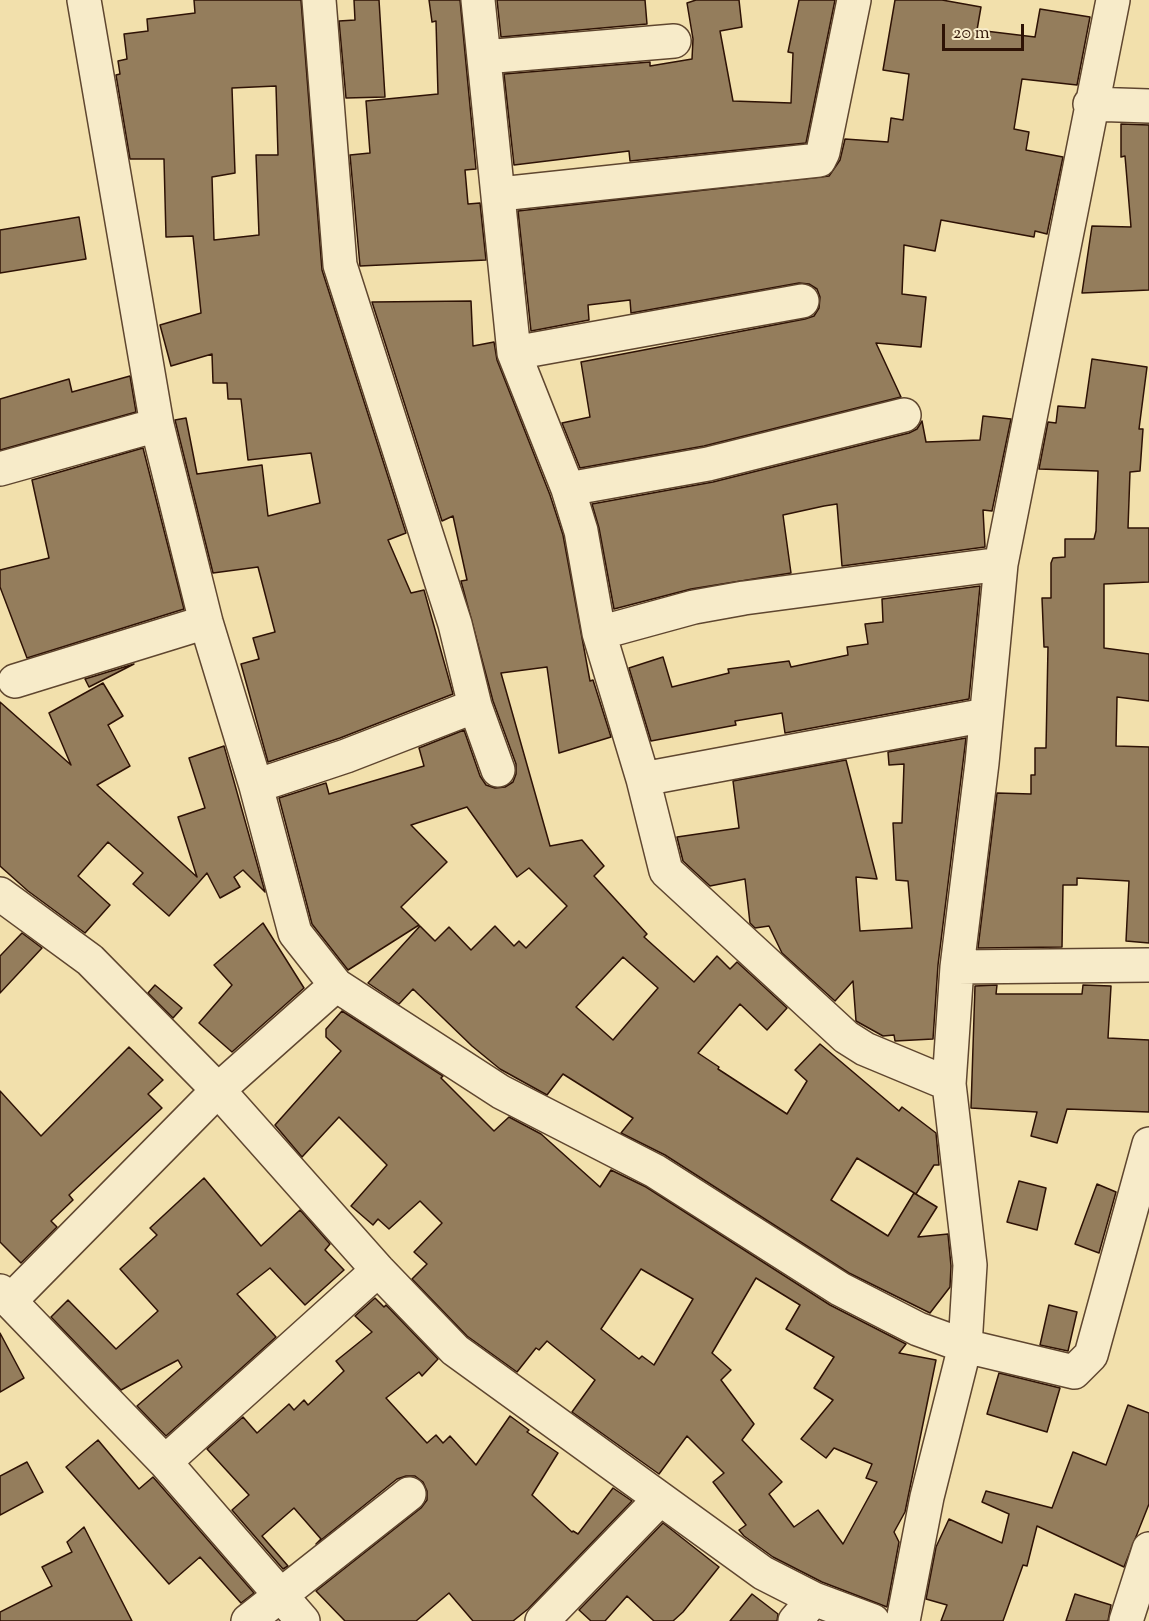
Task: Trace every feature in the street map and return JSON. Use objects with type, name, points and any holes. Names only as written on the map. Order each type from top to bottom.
[{"type":"street","points":[[84,0],[157,425],[206,622],[255,786],[295,933],[336,985],[501,1092],[655,1171],[840,1289],[918,1329],[965,1346],[1074,1372],[1091,1354],[1149,1144]]},
{"type":"street","points":[[319,0],[340,265],[455,624],[475,706],[498,770]]},
{"type":"street","points":[[478,0],[500,194],[514,353],[568,489],[581,531],[599,633],[643,779],[666,871],[846,1037],[865,1049],[949,1084]]},
{"type":"street","points":[[500,194],[819,160],[823,153],[854,0]]},
{"type":"street","points":[[903,1621],[927,1497],[965,1346],[970,1265],[949,1084],[957,967],[1001,564],[1090,104],[1113,0]]},
{"type":"street","points":[[484,57],[674,41]]},
{"type":"street","points":[[1090,104],[1149,106]]},
{"type":"street","points":[[514,353],[802,301]]},
{"type":"street","points":[[568,489],[708,464],[904,415]]},
{"type":"street","points":[[0,469],[157,425]]},
{"type":"street","points":[[599,633],[694,607],[744,598],[1001,564]]},
{"type":"street","points":[[15,681],[206,622]]},
{"type":"street","points":[[255,786],[475,706]]},
{"type":"street","points":[[643,779],[986,715]]},
{"type":"street","points":[[0,894],[90,960],[218,1090],[378,1270],[455,1350],[763,1573],[805,1610],[873,1621]]},
{"type":"street","points":[[957,967],[1149,965]]},
{"type":"street","points":[[303,1621],[165,1462],[5,1296],[218,1090],[336,985]]},
{"type":"street","points":[[165,1462],[378,1270]]},
{"type":"street","points":[[248,1621],[409,1494]]},
{"type":"street","points":[[542,1621],[660,1499]]},
{"type":"street","points":[[1126,1621],[1149,1549]]},
{"type":"building","points":[[194,0],[301,0],[322,270],[406,533],[388,540],[411,593],[424,590],[453,694],[340,738],[268,762],[241,664],[259,659],[253,638],[275,632],[258,567],[213,573],[175,420],[186,418],[197,474],[262,465],[268,516],[320,503],[311,453],[248,460],[241,399],[228,399],[227,383],[213,383],[212,354],[171,366],[160,325],[201,313],[193,236],[166,237],[164,159],[130,159],[116,75],[120,74],[118,61],[127,59],[124,34],[148,31],[147,19],[195,13]],"holes":[[[276,86],[278,155],[256,155],[259,235],[214,240],[212,177],[235,173],[232,88]]]},
{"type":"building","points":[[354,0],[379,0],[385,97],[346,98],[339,21],[355,20]]},
{"type":"building","points":[[429,0],[460,0],[476,169],[465,170],[468,204],[480,203],[486,260],[360,266],[350,155],[370,153],[366,101],[438,94],[436,21],[432,22]]},
{"type":"building","points":[[497,0],[645,0],[647,24],[501,37]]},
{"type":"building","points":[[696,0],[739,0],[742,27],[720,31],[733,101],[791,103],[793,53],[788,52],[799,0],[835,0],[806,143],[630,161],[629,151],[514,165],[504,74],[650,62],[650,66],[692,59],[693,39],[687,3]]},
{"type":"building","points":[[895,0],[942,0],[981,7],[977,30],[1035,37],[1040,9],[1090,17],[1077,85],[1022,79],[1014,129],[1029,132],[1026,150],[1063,157],[1047,234],[1035,231],[1034,237],[941,220],[935,251],[904,245],[902,294],[926,297],[921,347],[876,343],[901,397],[704,446],[580,468],[562,423],[590,417],[581,362],[805,319],[814,316],[819,308],[820,297],[817,289],[809,284],[799,283],[631,313],[630,300],[588,305],[589,320],[531,331],[518,211],[829,176],[840,160],[845,139],[888,142],[891,118],[903,120],[909,74],[883,70]]},
{"type":"building","points":[[1121,124],[1149,125],[1149,290],[1082,293],[1092,226],[1131,227],[1125,156],[1121,157]]},
{"type":"building","points":[[79,217],[86,259],[0,273],[0,230]]},
{"type":"building","points":[[471,301],[473,346],[494,342],[497,360],[550,495],[563,535],[590,681],[593,680],[611,737],[559,753],[547,667],[501,673],[550,846],[582,840],[604,866],[594,876],[647,934],[644,937],[694,982],[717,956],[730,969],[737,962],[787,1008],[767,1030],[740,1004],[698,1053],[719,1067],[718,1069],[787,1114],[807,1081],[795,1070],[820,1044],[899,1111],[902,1107],[936,1133],[939,1165],[934,1165],[916,1194],[857,1158],[831,1200],[888,1236],[914,1193],[937,1207],[918,1237],[948,1234],[950,1287],[930,1313],[849,1273],[665,1155],[621,1133],[633,1118],[563,1074],[547,1095],[500,1069],[472,1046],[413,989],[399,1004],[368,983],[420,926],[435,941],[449,927],[471,950],[495,926],[514,946],[519,941],[526,948],[567,906],[529,868],[517,877],[467,807],[411,825],[447,862],[401,907],[419,925],[348,970],[312,924],[279,798],[326,783],[329,794],[424,766],[419,748],[464,730],[480,776],[486,785],[495,788],[505,787],[513,782],[516,774],[516,764],[493,701],[461,581],[467,580],[453,516],[442,521],[372,302]],"holes":[[[623,957],[658,988],[613,1040],[576,1007]]]},
{"type":"building","points":[[1092,359],[1147,367],[1139,429],[1143,429],[1140,471],[1130,472],[1128,528],[1149,528],[1149,582],[1104,584],[1104,648],[1149,654],[1149,701],[1117,697],[1116,746],[1149,747],[1149,943],[1126,941],[1129,881],[1077,878],[1077,885],[1063,885],[1062,947],[978,948],[997,793],[1031,794],[1031,775],[1035,775],[1035,748],[1046,748],[1048,647],[1044,647],[1042,598],[1051,598],[1051,563],[1053,558],[1065,557],[1065,539],[1094,539],[1096,531],[1098,471],[1039,469],[1048,422],[1056,423],[1058,406],[1085,408]]},
{"type":"building","points":[[130,376],[136,412],[0,450],[0,399],[69,379],[72,392]]},
{"type":"building","points":[[983,416],[1011,419],[992,511],[983,510],[985,547],[842,566],[837,504],[824,506],[783,515],[791,573],[691,589],[614,609],[599,528],[592,504],[713,482],[909,433],[917,429],[922,421],[926,442],[980,440]]},
{"type":"building","points":[[143,448],[184,609],[27,658],[0,587],[0,570],[49,558],[32,480]]},
{"type":"building","points":[[980,586],[969,699],[785,733],[782,713],[735,721],[736,725],[651,741],[629,668],[663,657],[672,687],[729,673],[728,669],[789,661],[791,667],[848,655],[847,647],[868,644],[865,624],[883,622],[882,599]]},
{"type":"building","points":[[134,664],[89,687],[85,679]]},
{"type":"building","points":[[103,683],[123,716],[108,725],[130,766],[97,785],[197,877],[178,817],[205,808],[189,758],[224,746],[265,892],[243,870],[234,877],[240,887],[220,898],[207,873],[169,916],[133,884],[143,873],[108,842],[78,876],[110,905],[85,933],[28,891],[0,866],[0,702],[71,765],[49,713]]},
{"type":"building","points":[[966,738],[938,965],[933,1039],[895,1041],[894,1035],[883,1036],[856,1021],[853,981],[835,1001],[782,953],[769,926],[755,928],[750,923],[745,879],[710,886],[683,861],[677,837],[739,828],[733,781],[846,760],[877,879],[856,877],[860,931],[912,928],[908,881],[896,880],[893,823],[902,823],[904,764],[889,765],[888,752]]},
{"type":"building","points":[[263,923],[304,988],[232,1052],[199,1023],[232,985],[214,965]]},
{"type":"building","points":[[22,933],[42,948],[0,993],[0,956]]},
{"type":"building","points":[[155,985],[182,1008],[173,1018],[148,993]]},
{"type":"building","points":[[997,985],[996,994],[1082,994],[1083,985],[1111,986],[1108,1038],[1149,1040],[1149,1112],[1067,1109],[1057,1143],[1031,1136],[1037,1112],[971,1108],[975,986]]},
{"type":"building","points":[[342,1011],[443,1076],[441,1078],[494,1131],[509,1117],[541,1134],[600,1187],[611,1170],[646,1187],[830,1305],[906,1344],[899,1353],[936,1360],[905,1512],[894,1532],[899,1542],[887,1607],[822,1582],[773,1557],[744,1536],[739,1530],[746,1525],[713,1482],[724,1473],[687,1436],[659,1474],[572,1412],[595,1380],[547,1341],[539,1350],[536,1348],[517,1372],[467,1336],[412,1279],[427,1264],[414,1252],[442,1223],[420,1201],[389,1229],[378,1219],[373,1225],[351,1206],[387,1165],[339,1117],[302,1157],[275,1125],[341,1051],[326,1037],[326,1029]],"holes":[[[641,1269],[693,1299],[654,1365],[642,1356],[639,1359],[601,1329]],[[756,1278],[800,1305],[786,1329],[834,1357],[814,1388],[833,1400],[801,1439],[826,1458],[834,1448],[872,1464],[866,1478],[877,1482],[843,1544],[818,1510],[794,1527],[769,1494],[782,1482],[742,1440],[754,1424],[721,1380],[731,1370],[712,1353]]]},
{"type":"building","points":[[129,1047],[163,1080],[148,1094],[162,1108],[69,1195],[73,1200],[51,1221],[57,1227],[21,1263],[0,1242],[0,1091],[41,1136]]},
{"type":"building","points":[[204,1178],[261,1246],[300,1210],[330,1244],[325,1250],[344,1270],[305,1305],[270,1268],[237,1294],[276,1337],[166,1436],[137,1406],[182,1367],[178,1360],[121,1390],[51,1317],[68,1300],[116,1349],[158,1311],[120,1269],[157,1235],[150,1228]]},
{"type":"building","points":[[1019,1181],[1046,1188],[1037,1230],[1007,1222]]},
{"type":"building","points":[[1097,1184],[1116,1192],[1099,1253],[1075,1244]]},
{"type":"building","points":[[375,1298],[384,1307],[386,1305],[438,1359],[422,1376],[419,1372],[386,1398],[427,1443],[436,1435],[443,1443],[450,1436],[476,1465],[510,1416],[529,1430],[527,1432],[558,1453],[532,1495],[572,1532],[578,1534],[613,1488],[632,1501],[528,1609],[513,1621],[473,1621],[449,1593],[416,1621],[345,1621],[316,1591],[421,1508],[427,1500],[427,1491],[423,1482],[415,1476],[397,1479],[316,1544],[321,1539],[294,1508],[262,1536],[288,1566],[283,1569],[232,1510],[249,1495],[207,1449],[243,1417],[257,1433],[289,1404],[294,1410],[304,1400],[308,1405],[344,1371],[336,1361],[372,1332],[355,1316]]},
{"type":"building","points":[[1049,1305],[1077,1312],[1068,1351],[1040,1345]]},
{"type":"building","points":[[0,1333],[24,1378],[0,1392]]},
{"type":"building","points":[[999,1373],[1060,1388],[1047,1432],[987,1414]]},
{"type":"building","points":[[1128,1405],[1149,1413],[1149,1504],[1124,1567],[1037,1526],[1027,1566],[1023,1565],[1003,1621],[941,1621],[947,1605],[926,1599],[936,1547],[949,1519],[1002,1543],[1009,1514],[982,1502],[986,1491],[1052,1508],[1073,1452],[1106,1465]]},
{"type":"building","points":[[98,1440],[139,1489],[153,1477],[254,1593],[241,1603],[200,1557],[169,1584],[66,1467]]},
{"type":"building","points":[[27,1462],[43,1492],[0,1515],[0,1476]]},
{"type":"building","points":[[663,1523],[719,1567],[673,1621],[654,1621],[627,1596],[605,1621],[591,1621],[579,1610]]},
{"type":"building","points":[[84,1527],[132,1621],[0,1621],[0,1612],[52,1586],[42,1567],[72,1552],[67,1542]]},
{"type":"building","points":[[752,1594],[778,1614],[777,1621],[730,1621]]},
{"type":"building","points":[[1075,1594],[1111,1605],[1108,1621],[1066,1621]]}]
